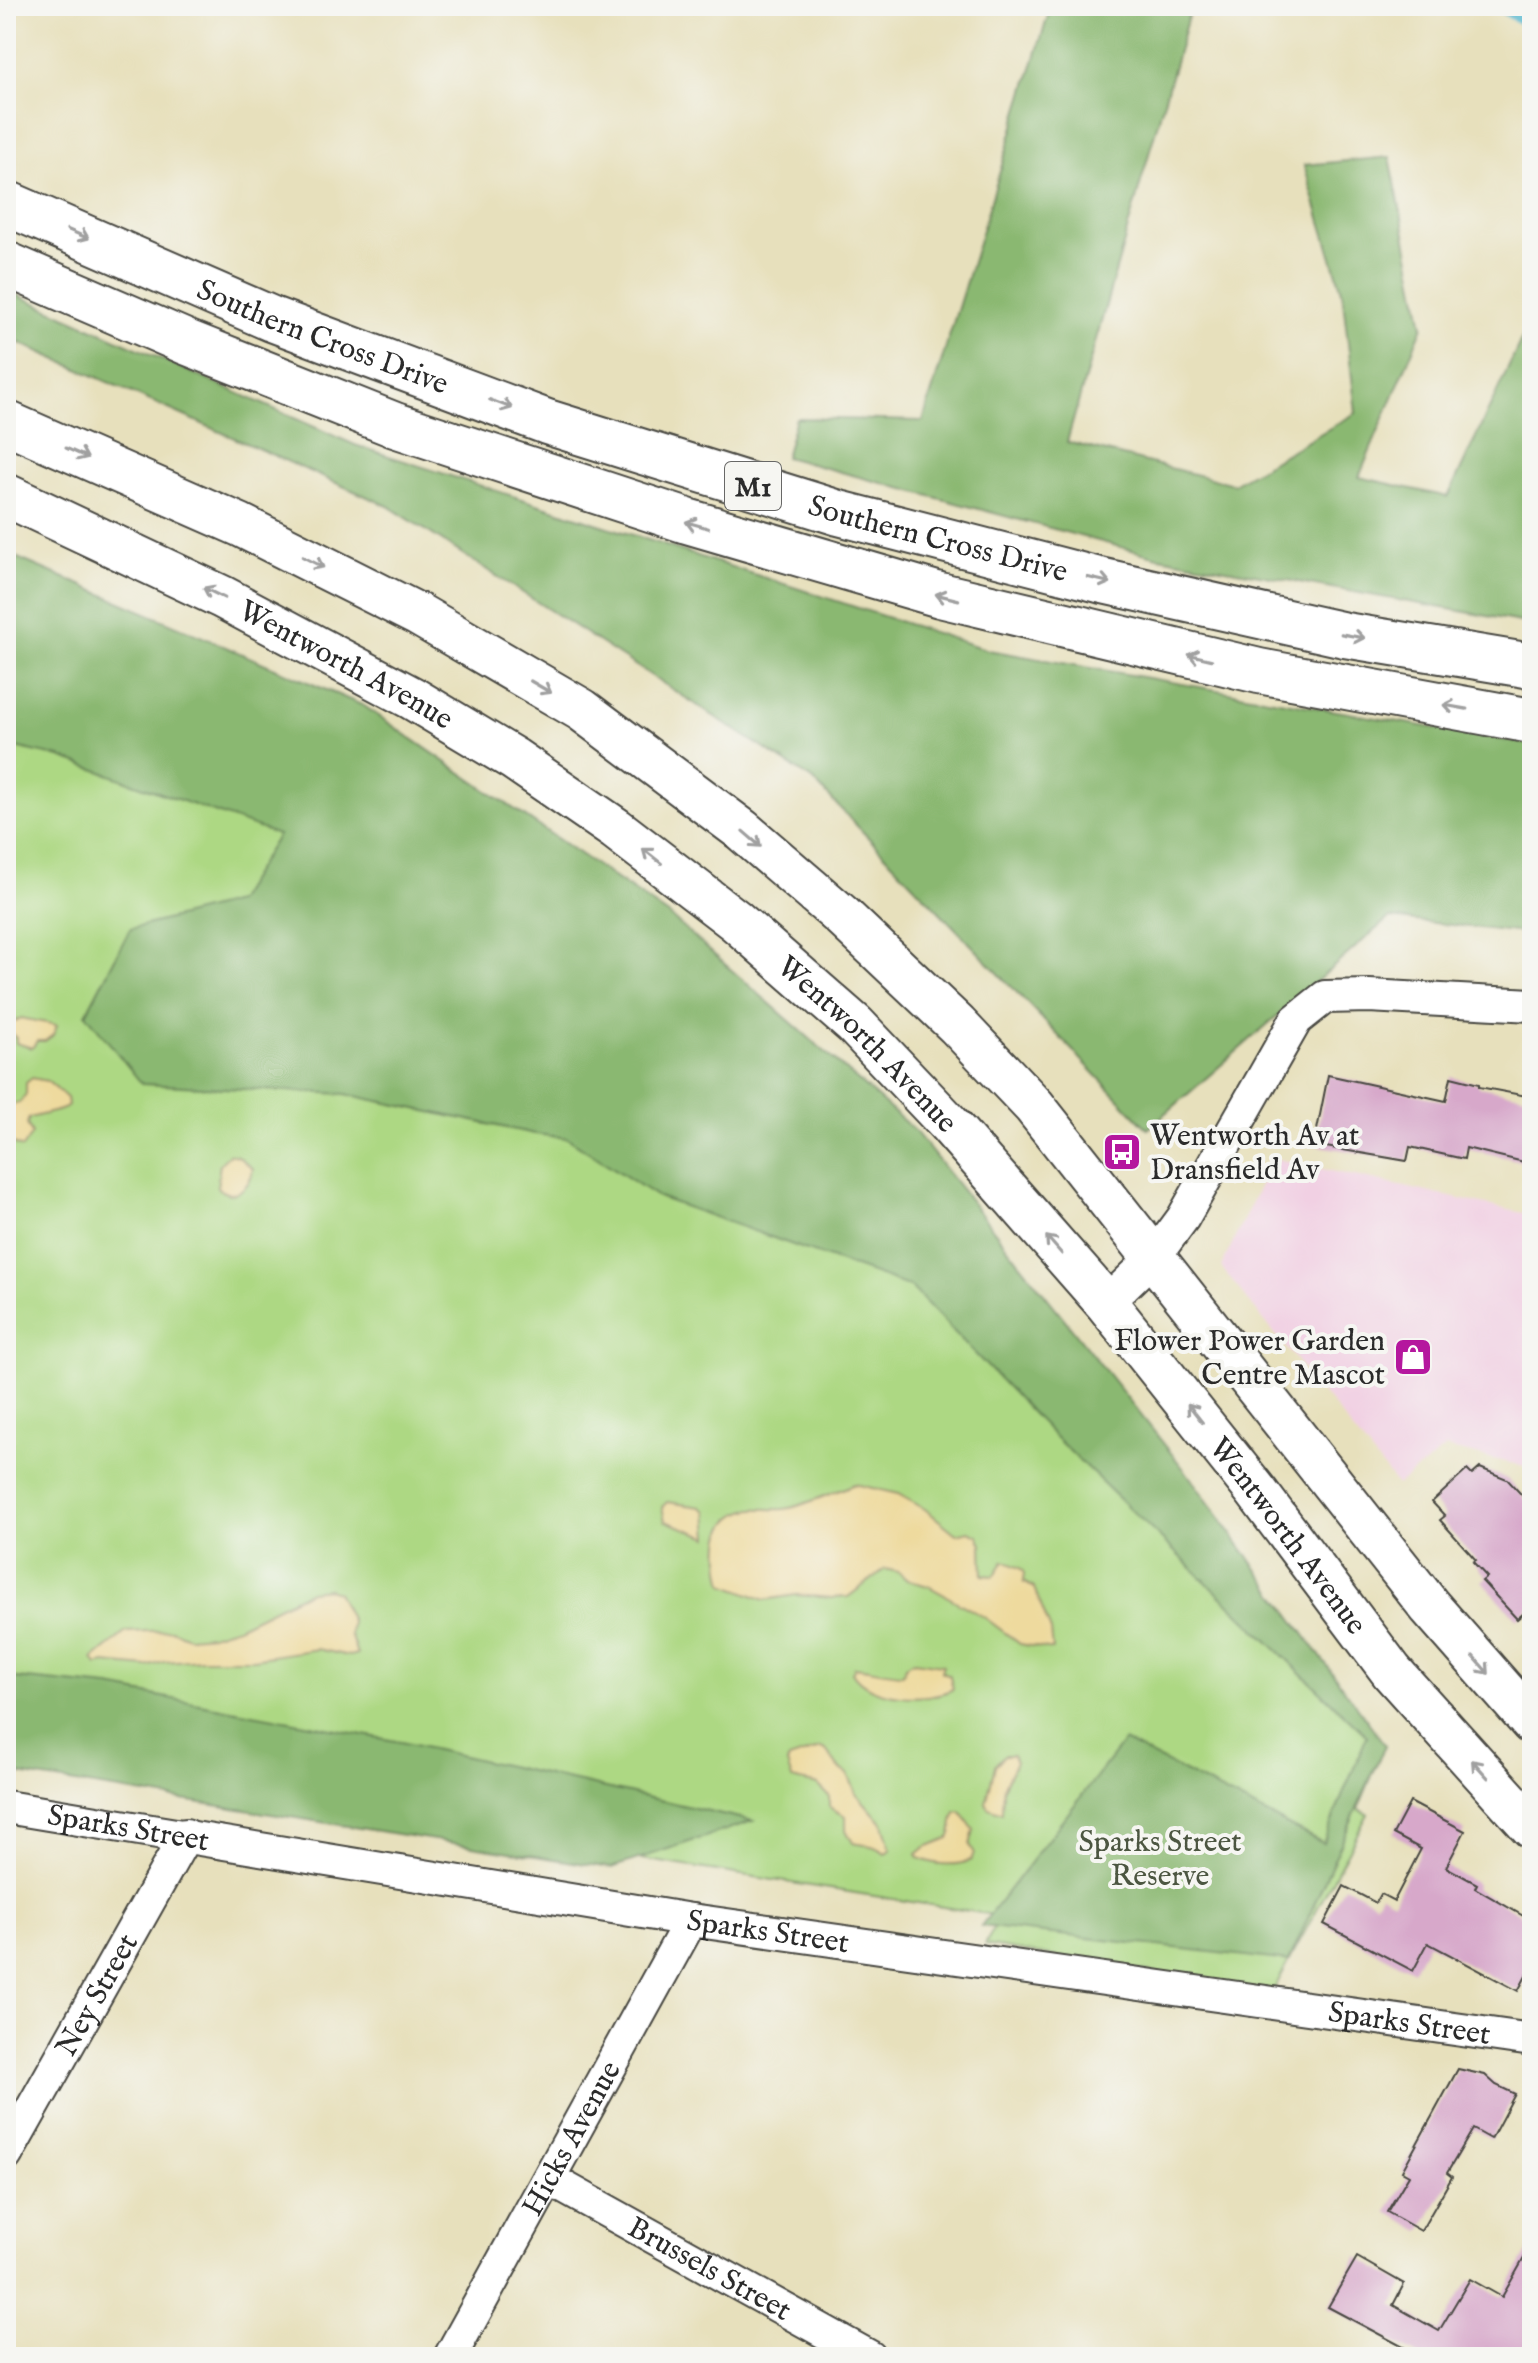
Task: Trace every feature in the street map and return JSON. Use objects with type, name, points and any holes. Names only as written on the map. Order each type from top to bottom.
[{"type":"highway","name":"Southern Cross Drive","points":[[6,203],[272,319],[547,422],[839,513],[1099,580],[1345,635],[1532,666]]},
{"type":"highway","name":"Southern Cross Drive","points":[[6,264],[186,342],[395,425],[687,521],[940,595],[1259,671],[1532,721]]},
{"type":"main road","points":[[6,422],[254,532],[419,615],[582,710],[742,830],[842,916],[957,1025],[1034,1106],[1430,1607],[1532,1723]]},
{"type":"main road","name":"Wentworth Avenue","points":[[6,495],[222,597],[412,698],[514,759],[616,829],[736,921],[855,1025],[948,1123],[1106,1303],[1247,1479],[1392,1672],[1532,1827]]},
{"type":"street","points":[[1106,1303],[1155,1256],[1183,1218],[1296,1020],[1325,997],[1369,996],[1532,1005]]},
{"type":"street","name":"Sparks Street","points":[[6,1807],[691,1920],[1532,2040]]},
{"type":"street","name":"Ney Street","points":[[6,2155],[186,1835]]},
{"type":"street","name":"Hicks Avenue","points":[[450,2357],[691,1920]]},
{"type":"street","name":"Brussels Street","points":[[549,2179],[870,2357]]},
{"type":"shaded area","name":"Flower Power Garden Centre Mascot","points":[[1273,1158],[1532,1215],[1532,1468],[1446,1448],[1397,1485],[1221,1267]]},
{"type":"green space","points":[[1051,6],[1191,6],[1067,442],[1233,484],[1356,413],[1342,291],[1304,165],[1390,157],[1423,326],[1359,477],[1448,497],[1532,317],[1532,624],[1154,556],[785,457],[796,418],[923,421]]},
{"type":"green space","points":[[6,290],[355,445],[988,650],[1532,745],[1532,934],[1389,918],[1148,1129],[813,780],[388,506],[6,337]]},
{"type":"green space","name":"Sparks Street Reserve","points":[[6,553],[364,706],[670,916],[914,1130],[1187,1473],[1385,1745],[1289,1961],[981,1926],[1124,1741],[1323,1843],[1367,1736],[1057,1439],[911,1287],[658,1197],[567,1138],[345,1094],[142,1084],[86,1014],[130,929],[236,902],[278,835],[60,757],[6,745]]},
{"type":"green space","name":"Sparks Street Reserve","points":[[6,671],[853,1141],[1385,1745],[1358,1809],[1368,1814],[1272,1993],[985,1945],[1000,1916],[6,1758]]},
{"type":"green space","points":[[6,1677],[110,1687],[401,1742],[753,1821],[611,1868],[6,1772]]},
{"type":"sand","points":[[21,1018],[57,1025],[53,1035],[45,1041],[37,1041],[32,1048],[16,1043],[16,1038],[9,1032],[12,1023]]},
{"type":"sand","points":[[32,1078],[47,1081],[67,1098],[68,1105],[61,1110],[29,1118],[27,1124],[32,1134],[22,1148],[6,1140],[6,1106],[20,1102],[26,1094],[26,1083]]},
{"type":"sand","points":[[229,1154],[238,1156],[253,1169],[249,1182],[235,1193],[223,1192],[217,1187],[220,1164]]},
{"type":"sand","points":[[855,1484],[898,1494],[925,1509],[956,1534],[969,1531],[978,1535],[982,1545],[983,1575],[994,1576],[1004,1561],[1020,1568],[1024,1573],[1023,1582],[1034,1588],[1051,1631],[1053,1650],[1020,1644],[984,1617],[928,1586],[885,1569],[848,1597],[796,1595],[765,1600],[724,1584],[720,1560],[721,1538],[724,1527],[731,1519],[753,1509],[790,1508]]},
{"type":"sand","points":[[667,1502],[701,1507],[707,1511],[709,1537],[665,1521],[662,1507]]},
{"type":"sand","points":[[328,1589],[337,1592],[351,1621],[350,1634],[357,1654],[349,1656],[317,1649],[253,1659],[202,1659],[164,1662],[147,1667],[97,1665],[93,1659],[126,1632],[172,1630],[188,1637],[211,1635],[237,1627],[310,1591]]},
{"type":"sand","points":[[914,1661],[943,1665],[941,1671],[950,1676],[953,1689],[929,1696],[899,1696],[871,1688],[852,1672],[855,1667],[903,1674],[906,1666]]},
{"type":"sand","points":[[821,1748],[848,1774],[856,1793],[883,1824],[891,1850],[885,1853],[874,1847],[853,1843],[846,1830],[846,1816],[829,1807],[829,1796],[818,1785],[792,1779],[787,1763],[789,1759]]},
{"type":"sand","points":[[1004,1755],[1013,1755],[1016,1762],[1003,1788],[1002,1813],[989,1808],[986,1803],[995,1766]]},
{"type":"sand","points":[[961,1812],[974,1830],[970,1845],[974,1853],[971,1860],[945,1864],[919,1858],[917,1854],[926,1847],[949,1838],[956,1813]]},
{"type":"building","points":[[1328,1075],[1446,1101],[1451,1077],[1479,1084],[1479,1087],[1532,1097],[1532,1164],[1466,1148],[1464,1159],[1410,1147],[1407,1161],[1314,1145]]},
{"type":"building","points":[[1480,1468],[1507,1479],[1532,1506],[1532,1606],[1517,1619],[1482,1581],[1487,1577],[1440,1520],[1445,1516],[1432,1502],[1467,1470],[1472,1475]]},
{"type":"building","points":[[1410,1802],[1465,1831],[1446,1867],[1532,1921],[1532,1965],[1518,1991],[1428,1943],[1413,1971],[1324,1924],[1344,1886],[1376,1903],[1381,1894],[1394,1901],[1421,1849],[1393,1834]]},
{"type":"building","points":[[1458,2069],[1485,2075],[1496,2085],[1515,2094],[1491,2139],[1473,2129],[1447,2173],[1452,2177],[1421,2231],[1387,2212],[1409,2175],[1402,2171]]},
{"type":"building","points":[[1532,2244],[1532,2357],[1422,2357],[1328,2307],[1357,2257],[1404,2284],[1393,2305],[1439,2331],[1470,2279],[1502,2297]]},
{"type":"waterway","points":[[1497,6],[1532,26]]},
{"type":"place","name":"Wentworth Av at Dransfield Av","points":[[1122,1152]]},
{"type":"place","name":"Flower Power Garden Centre Mascot","points":[[1413,1357]]}]
